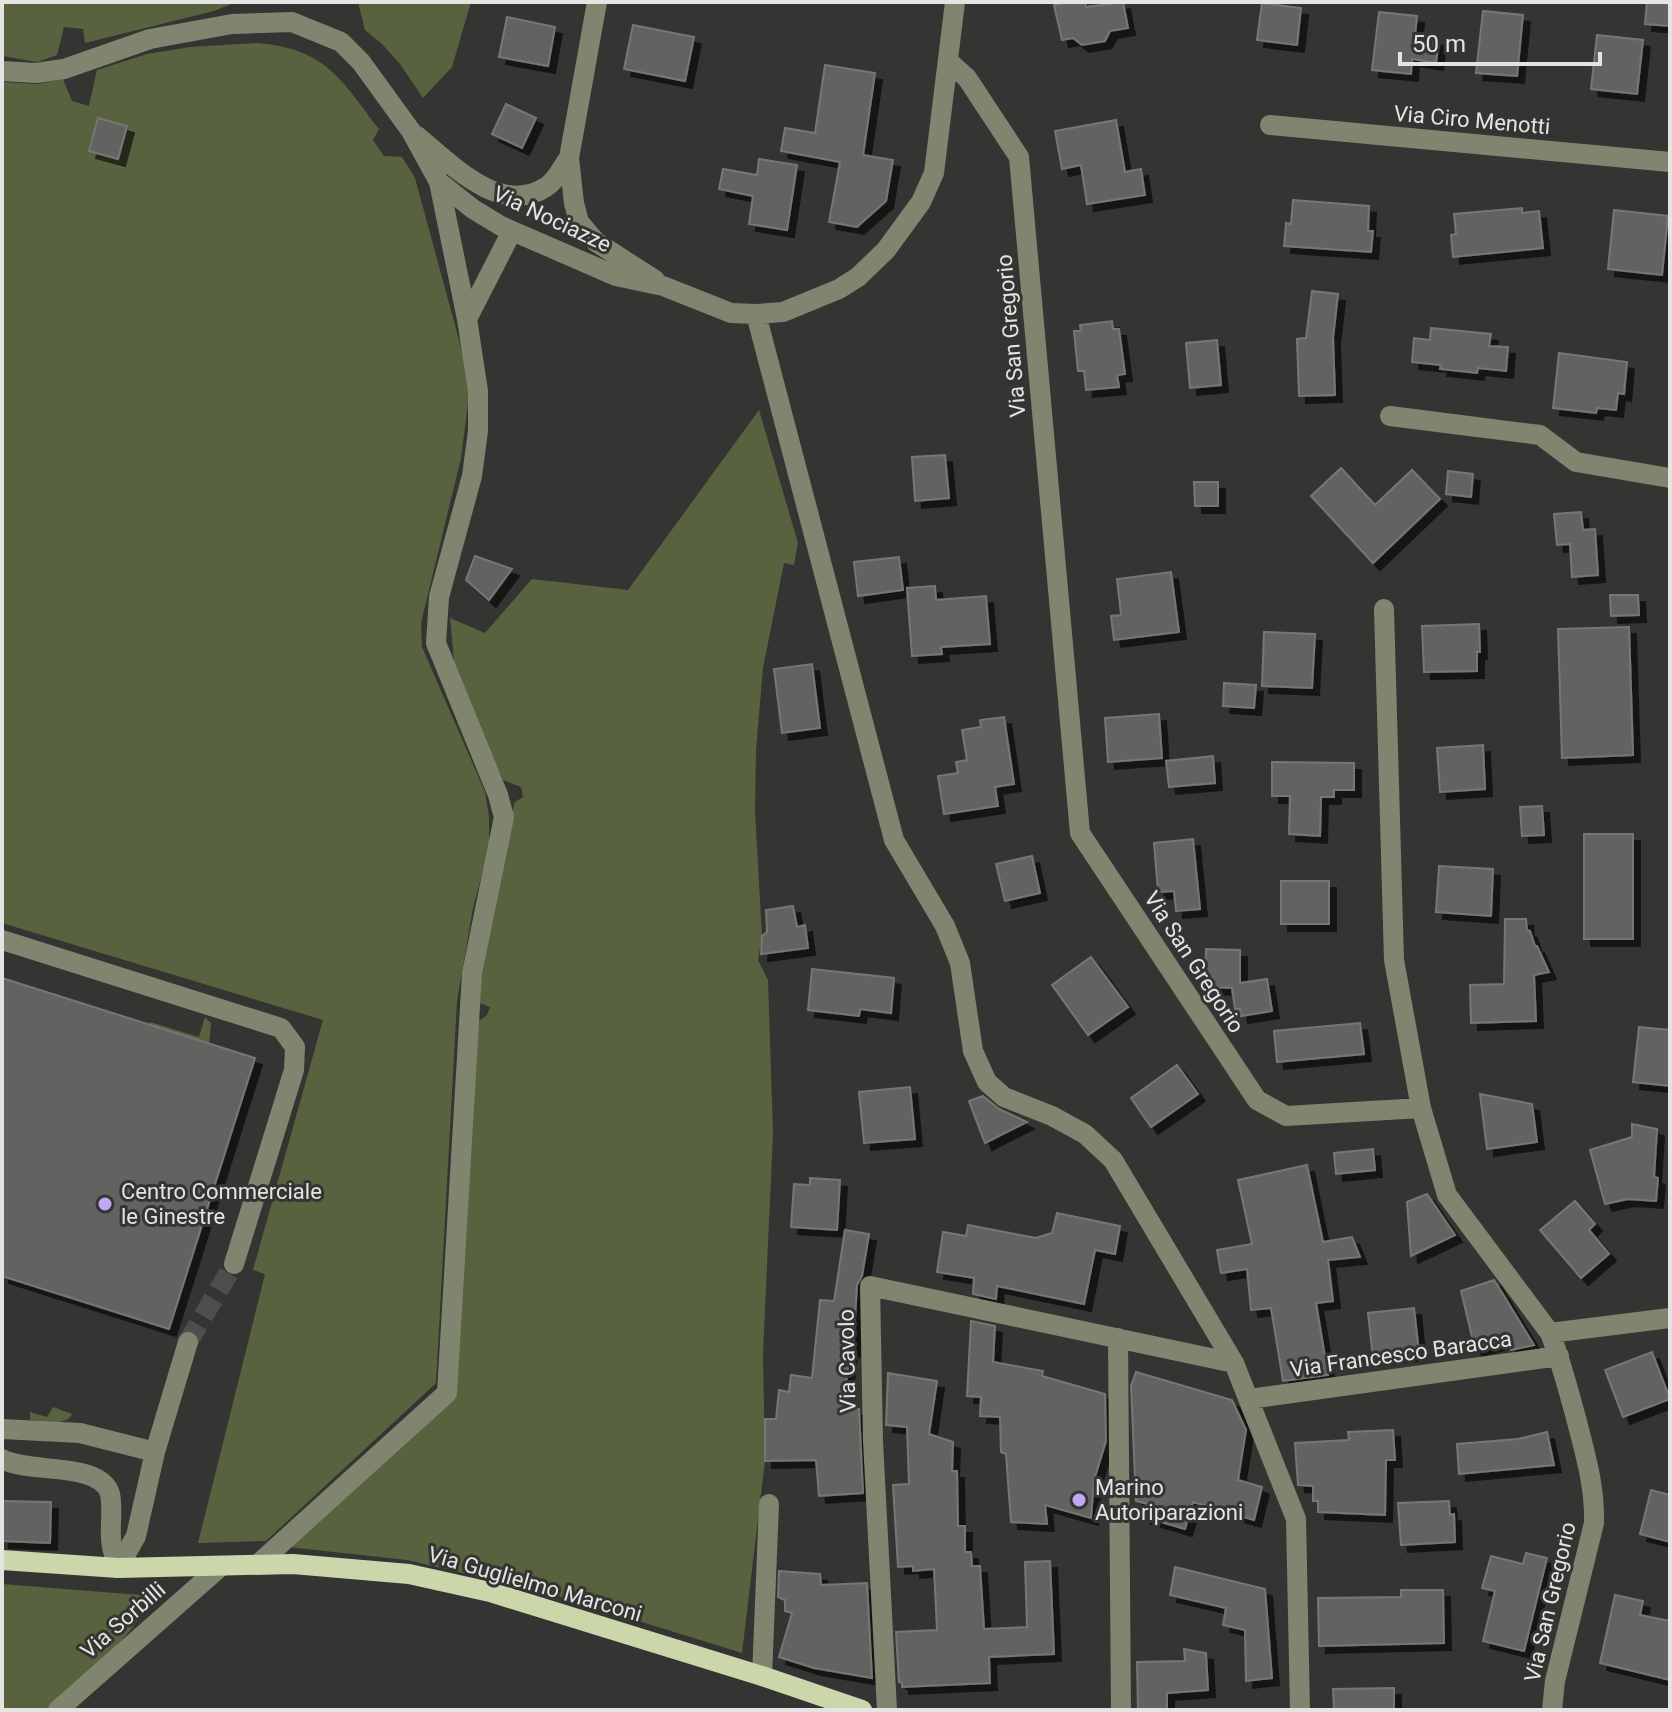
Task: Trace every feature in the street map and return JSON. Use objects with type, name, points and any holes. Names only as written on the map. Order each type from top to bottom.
[{"type":"main road","name":"Via Guglielmo Marconi","points":[[2,1560],[118,1568],[343,1567],[409,1574],[477,1589],[762,1676],[862,1710]]},
{"type":"street","points":[[597,2],[569,158],[579,222],[596,242],[663,286]]},
{"type":"street","name":"Via Nociazze","points":[[2,71],[36,73],[64,69],[150,39],[232,24],[292,22],[341,42],[361,62],[411,131],[439,182],[457,198],[512,231],[616,276],[663,286],[731,313],[756,314],[783,312],[839,289],[858,277],[886,250],[921,202],[934,173],[955,2]]},
{"type":"street","name":"Via San Gregorio","points":[[948,61],[967,78],[1019,157],[1080,833],[1257,1100],[1286,1116],[1421,1108],[1447,1195],[1550,1333],[1559,1356],[1595,1498],[1594,1523],[1555,1681],[1552,1710]]},
{"type":"street","name":"Via Ciro Menotti","points":[[1270,125],[1670,162]]},
{"type":"street","points":[[411,131],[470,179],[490,190],[516,196],[533,194],[549,186],[569,158]]},
{"type":"street","points":[[257,1565],[447,1393],[472,973],[504,817],[498,795],[436,643],[439,597],[472,476],[478,431],[478,391],[467,319],[439,182]]},
{"type":"street","points":[[467,319],[512,231]]},
{"type":"street","points":[[756,314],[894,840],[940,916],[960,963],[973,1051],[987,1082],[1004,1097],[1052,1116],[1085,1134],[1113,1160],[1234,1363],[1296,1519],[1300,1710]]},
{"type":"street","points":[[1390,416],[1540,435],[1576,462],[1670,478]]},
{"type":"street","points":[[1384,609],[1394,960],[1421,1108]]},
{"type":"street","points":[[2,940],[281,1028],[295,1047],[294,1070],[234,1264]]},
{"type":"street","name":"Via Cavolo","points":[[887,1710],[873,1441],[870,1286],[1234,1363]]},
{"type":"street","points":[[1550,1333],[1670,1318]]},
{"type":"street","points":[[1118,1338],[1121,1710]]},
{"type":"street","points":[[118,1568],[136,1536],[155,1452],[188,1342]]},
{"type":"street","name":"Via Francesco Baracca","points":[[1249,1399],[1559,1356]]},
{"type":"street","points":[[2,1429],[80,1433],[155,1452]]},
{"type":"street","points":[[2,1459],[13,1465],[85,1473],[100,1480],[110,1492],[111,1542],[118,1568]]},
{"type":"street","points":[[762,1676],[769,1504]]},
{"type":"street","name":"Via Sorbilli","points":[[58,1710],[220,1567]]},
{"type":"green space","points":[[2,2],[236,2],[214,11],[85,43],[83,29],[64,27],[57,55],[37,62],[2,56]]},
{"type":"green space","points":[[358,2],[471,2],[452,67],[423,98],[400,64],[365,30]]},
{"type":"green space","points":[[256,43],[299,51],[329,69],[379,129],[373,140],[384,156],[402,157],[415,178],[470,388],[461,458],[421,623],[422,647],[485,792],[489,848],[473,908],[457,1001],[436,1383],[266,1541],[198,1543],[265,1274],[253,1270],[323,1020],[2,923],[2,82],[37,84],[63,79],[72,101],[89,106],[97,70],[147,54],[191,47]]},
{"type":"green space","points":[[759,410],[798,543],[794,565],[784,563],[763,668],[756,750],[755,812],[762,936],[758,960],[768,980],[773,1133],[763,1354],[765,1461],[742,1653],[548,1593],[407,1560],[288,1547],[449,1402],[479,1021],[487,1015],[490,1007],[480,1003],[481,970],[510,821],[515,802],[523,797],[521,787],[503,780],[455,672],[450,618],[485,633],[532,579],[628,590]]},
{"type":"green space","points":[[205,1017],[211,1023],[209,1044],[149,1025],[150,1022],[199,1037]]},
{"type":"green space","points":[[53,1407],[72,1414],[60,1422],[30,1420],[30,1412],[47,1417]]},
{"type":"green space","points":[[2,1584],[140,1595],[147,1600],[142,1613],[119,1643],[47,1710],[2,1710]]},
{"type":"building","points":[[1085,2],[1086,7],[1123,2],[1128,28],[1110,31],[1105,41],[1082,45],[1073,38],[1062,40],[1054,5]]},
{"type":"building","points":[[1647,2],[1670,4],[1670,26],[1645,24]]},
{"type":"building","points":[[1262,3],[1301,8],[1297,45],[1257,40]]},
{"type":"building","points":[[1483,11],[1523,15],[1517,76],[1476,73]]},
{"type":"building","points":[[1379,12],[1417,16],[1415,36],[1439,39],[1436,63],[1412,59],[1411,74],[1372,70]]},
{"type":"building","points":[[507,17],[555,27],[548,66],[499,57]]},
{"type":"building","points":[[633,25],[694,37],[685,81],[624,69]]},
{"type":"building","points":[[1597,35],[1643,40],[1637,94],[1591,89]]},
{"type":"building","points":[[825,65],[875,73],[863,155],[893,160],[886,201],[857,227],[829,222],[840,162],[781,151],[785,128],[815,133]]},
{"type":"building","points":[[506,104],[536,118],[522,148],[492,134]]},
{"type":"building","points":[[98,118],[127,126],[118,159],[89,151]]},
{"type":"building","points":[[1116,120],[1125,172],[1141,169],[1145,195],[1087,204],[1081,165],[1062,169],[1055,131]]},
{"type":"building","points":[[759,159],[797,165],[787,230],[749,224],[753,196],[719,189],[723,169],[757,175]]},
{"type":"building","points":[[1293,200],[1369,206],[1368,231],[1373,231],[1371,252],[1284,246],[1286,223],[1291,224]]},
{"type":"building","points":[[1522,208],[1522,213],[1539,211],[1543,248],[1453,257],[1451,235],[1456,234],[1454,214]]},
{"type":"building","points":[[1614,210],[1668,216],[1662,275],[1608,269]]},
{"type":"building","points":[[1312,291],[1338,294],[1333,338],[1335,395],[1299,396],[1297,339],[1306,338]]},
{"type":"building","points":[[1112,321],[1113,329],[1119,329],[1125,374],[1117,375],[1119,387],[1086,390],[1084,371],[1078,371],[1074,331],[1081,331],[1080,325]]},
{"type":"building","points":[[1431,328],[1491,334],[1489,346],[1508,347],[1506,371],[1478,368],[1477,373],[1412,362],[1414,338],[1430,340]]},
{"type":"building","points":[[1217,340],[1221,385],[1190,388],[1186,343]]},
{"type":"building","points":[[1559,353],[1627,362],[1624,394],[1618,393],[1616,410],[1597,408],[1596,413],[1553,408]]},
{"type":"building","points":[[945,455],[949,498],[915,501],[912,457]]},
{"type":"building","points":[[1341,468],[1375,505],[1412,470],[1440,499],[1373,563],[1311,496]]},
{"type":"building","points":[[1448,471],[1473,474],[1471,497],[1446,494]]},
{"type":"building","points":[[1194,482],[1218,482],[1218,506],[1195,506]]},
{"type":"building","points":[[1581,512],[1583,530],[1595,529],[1598,575],[1572,577],[1570,544],[1557,545],[1554,514]]},
{"type":"building","points":[[475,556],[512,569],[489,600],[466,580]]},
{"type":"building","points":[[899,557],[903,590],[858,596],[854,562]]},
{"type":"building","points":[[1171,572],[1179,632],[1114,640],[1111,616],[1121,615],[1117,579]]},
{"type":"building","points":[[935,586],[936,600],[986,596],[990,644],[941,647],[942,654],[912,656],[907,588]]},
{"type":"building","points":[[1610,595],[1638,595],[1639,615],[1611,616]]},
{"type":"building","points":[[1479,624],[1477,671],[1424,672],[1422,626]]},
{"type":"building","points":[[1629,627],[1633,755],[1562,758],[1558,629]]},
{"type":"building","points":[[1264,632],[1315,634],[1312,688],[1262,686]]},
{"type":"building","points":[[812,664],[820,728],[782,733],[774,669]]},
{"type":"building","points":[[1224,683],[1256,685],[1254,708],[1223,706]]},
{"type":"building","points":[[1159,714],[1162,758],[1108,762],[1105,718]]},
{"type":"building","points":[[1004,717],[1014,784],[995,787],[998,806],[944,814],[938,776],[958,773],[956,762],[967,760],[962,730],[981,727],[980,720]]},
{"type":"building","points":[[1483,745],[1485,789],[1440,792],[1437,748]]},
{"type":"building","points":[[1213,756],[1215,783],[1169,787],[1166,761]]},
{"type":"building","points":[[1272,762],[1354,763],[1354,790],[1334,790],[1334,797],[1321,797],[1320,836],[1289,834],[1290,796],[1272,796]]},
{"type":"building","points":[[1542,806],[1544,835],[1522,836],[1520,807]]},
{"type":"building","points":[[1584,834],[1633,834],[1633,939],[1584,939]]},
{"type":"building","points":[[1193,839],[1200,909],[1176,911],[1174,891],[1158,892],[1154,843]]},
{"type":"building","points":[[1032,856],[1040,893],[1005,901],[996,864]]},
{"type":"building","points":[[1439,866],[1493,869],[1491,916],[1436,912]]},
{"type":"building","points":[[1281,881],[1329,881],[1329,924],[1281,924]]},
{"type":"building","points":[[793,906],[797,927],[805,925],[808,948],[761,954],[762,936],[767,932],[766,910]]},
{"type":"building","points":[[1505,919],[1526,919],[1527,930],[1549,972],[1534,975],[1536,1021],[1471,1023],[1470,985],[1504,984]]},
{"type":"building","points":[[1206,949],[1240,950],[1240,983],[1267,979],[1272,1011],[1241,1016],[1240,1009],[1235,1009],[1232,988],[1205,987]]},
{"type":"building","points":[[1091,957],[1128,1007],[1088,1035],[1052,985]]},
{"type":"building","points":[[812,969],[894,978],[891,1013],[860,1009],[859,1016],[808,1010]]},
{"type":"building","name":"Centro Commerciale le Ginestre","points":[[2,978],[255,1058],[169,1329],[2,1276]]},
{"type":"building","points":[[1360,1023],[1364,1054],[1277,1062],[1274,1031]]},
{"type":"building","points":[[1639,1027],[1670,1030],[1670,1086],[1633,1082]]},
{"type":"building","points":[[1177,1065],[1198,1094],[1151,1127],[1131,1098]]},
{"type":"building","points":[[910,1087],[915,1139],[864,1143],[859,1092]]},
{"type":"building","points":[[1480,1094],[1532,1104],[1537,1142],[1487,1149]]},
{"type":"building","points":[[983,1096],[999,1109],[1027,1122],[985,1143],[969,1101]]},
{"type":"building","points":[[1632,1124],[1657,1129],[1656,1201],[1628,1199],[1605,1204],[1590,1150],[1632,1137]]},
{"type":"building","points":[[1373,1149],[1375,1170],[1336,1174],[1334,1153]]},
{"type":"building","points":[[1307,1165],[1323,1242],[1352,1237],[1360,1257],[1328,1260],[1333,1301],[1316,1303],[1328,1375],[1283,1381],[1271,1308],[1251,1310],[1247,1269],[1221,1273],[1217,1250],[1252,1244],[1238,1180]]},
{"type":"building","points":[[810,1178],[840,1180],[837,1230],[791,1227],[794,1184],[810,1185]]},
{"type":"building","points":[[1427,1194],[1455,1235],[1411,1256],[1407,1202]]},
{"type":"building","points":[[1575,1201],[1595,1224],[1589,1230],[1609,1254],[1581,1278],[1540,1230]]},
{"type":"building","points":[[1057,1213],[1120,1226],[1115,1254],[1095,1250],[1084,1304],[997,1286],[996,1299],[973,1294],[974,1278],[937,1272],[943,1232],[966,1236],[968,1225],[1036,1238],[1052,1233]]},
{"type":"building","points":[[845,1230],[869,1234],[862,1276],[857,1285],[853,1350],[850,1350],[843,1409],[859,1409],[863,1493],[819,1496],[816,1460],[765,1461],[765,1419],[776,1419],[779,1390],[789,1392],[791,1375],[812,1378],[820,1300],[834,1301]]},
{"type":"building","points":[[1494,1280],[1534,1345],[1511,1350],[1508,1340],[1475,1349],[1461,1291]]},
{"type":"building","points":[[1414,1308],[1419,1353],[1373,1358],[1368,1313]]},
{"type":"building","points":[[971,1321],[995,1326],[993,1362],[1043,1371],[1042,1376],[1105,1394],[1106,1441],[1094,1480],[1091,1518],[1045,1505],[1047,1524],[1011,1522],[1006,1454],[1001,1452],[1000,1417],[980,1416],[981,1397],[967,1396]]},
{"type":"building","points":[[1652,1352],[1670,1399],[1623,1417],[1605,1370]]},
{"type":"building","points":[[1136,1372],[1232,1400],[1246,1430],[1238,1480],[1262,1487],[1254,1520],[1193,1502],[1185,1529],[1144,1517],[1148,1504],[1136,1501],[1131,1386]]},
{"type":"building","points":[[888,1373],[937,1381],[929,1434],[953,1442],[952,1471],[957,1471],[958,1526],[965,1526],[965,1552],[971,1552],[972,1566],[980,1566],[984,1629],[1027,1627],[1025,1562],[1050,1561],[1054,1654],[989,1657],[990,1683],[902,1687],[899,1682],[896,1632],[937,1630],[934,1569],[913,1571],[913,1566],[898,1567],[893,1485],[909,1484],[907,1427],[886,1425]]},
{"type":"building","points":[[1393,1430],[1395,1460],[1386,1460],[1385,1515],[1318,1512],[1318,1501],[1313,1501],[1313,1486],[1298,1485],[1295,1443],[1349,1440],[1348,1432]]},
{"type":"building","points":[[1547,1432],[1554,1465],[1459,1474],[1457,1444],[1518,1439]]},
{"type":"building","points":[[1651,1490],[1670,1495],[1670,1542],[1640,1534]]},
{"type":"building","points":[[2,1501],[51,1502],[50,1543],[2,1541]]},
{"type":"building","points":[[1449,1501],[1450,1515],[1454,1514],[1455,1542],[1401,1545],[1398,1503]]},
{"type":"building","points":[[1526,1553],[1547,1558],[1524,1651],[1483,1641],[1495,1591],[1482,1588],[1491,1556],[1523,1564]]},
{"type":"building","points":[[1175,1567],[1265,1589],[1272,1678],[1246,1681],[1245,1630],[1223,1625],[1226,1608],[1170,1595]]},
{"type":"building","points":[[779,1571],[820,1574],[821,1585],[867,1583],[872,1678],[814,1668],[779,1657],[792,1613],[785,1611],[785,1600],[778,1597]]},
{"type":"building","points":[[1401,1590],[1443,1590],[1444,1643],[1319,1646],[1318,1598],[1401,1597]]},
{"type":"building","points":[[1615,1595],[1643,1601],[1640,1615],[1670,1621],[1670,1680],[1600,1663]]},
{"type":"building","points":[[1184,1649],[1206,1653],[1208,1690],[1167,1693],[1167,1710],[1138,1710],[1137,1662],[1185,1661]]},
{"type":"building","points":[[1394,1688],[1394,1710],[1334,1710],[1333,1689]]},
{"type":"tunnel","points":[[188,1342],[234,1264]]},
{"type":"place","name":"Centro Commerciale le Ginestre","points":[[105,1204]]},
{"type":"place","name":"Marino Autoriparazioni","points":[[1079,1500]]}]
